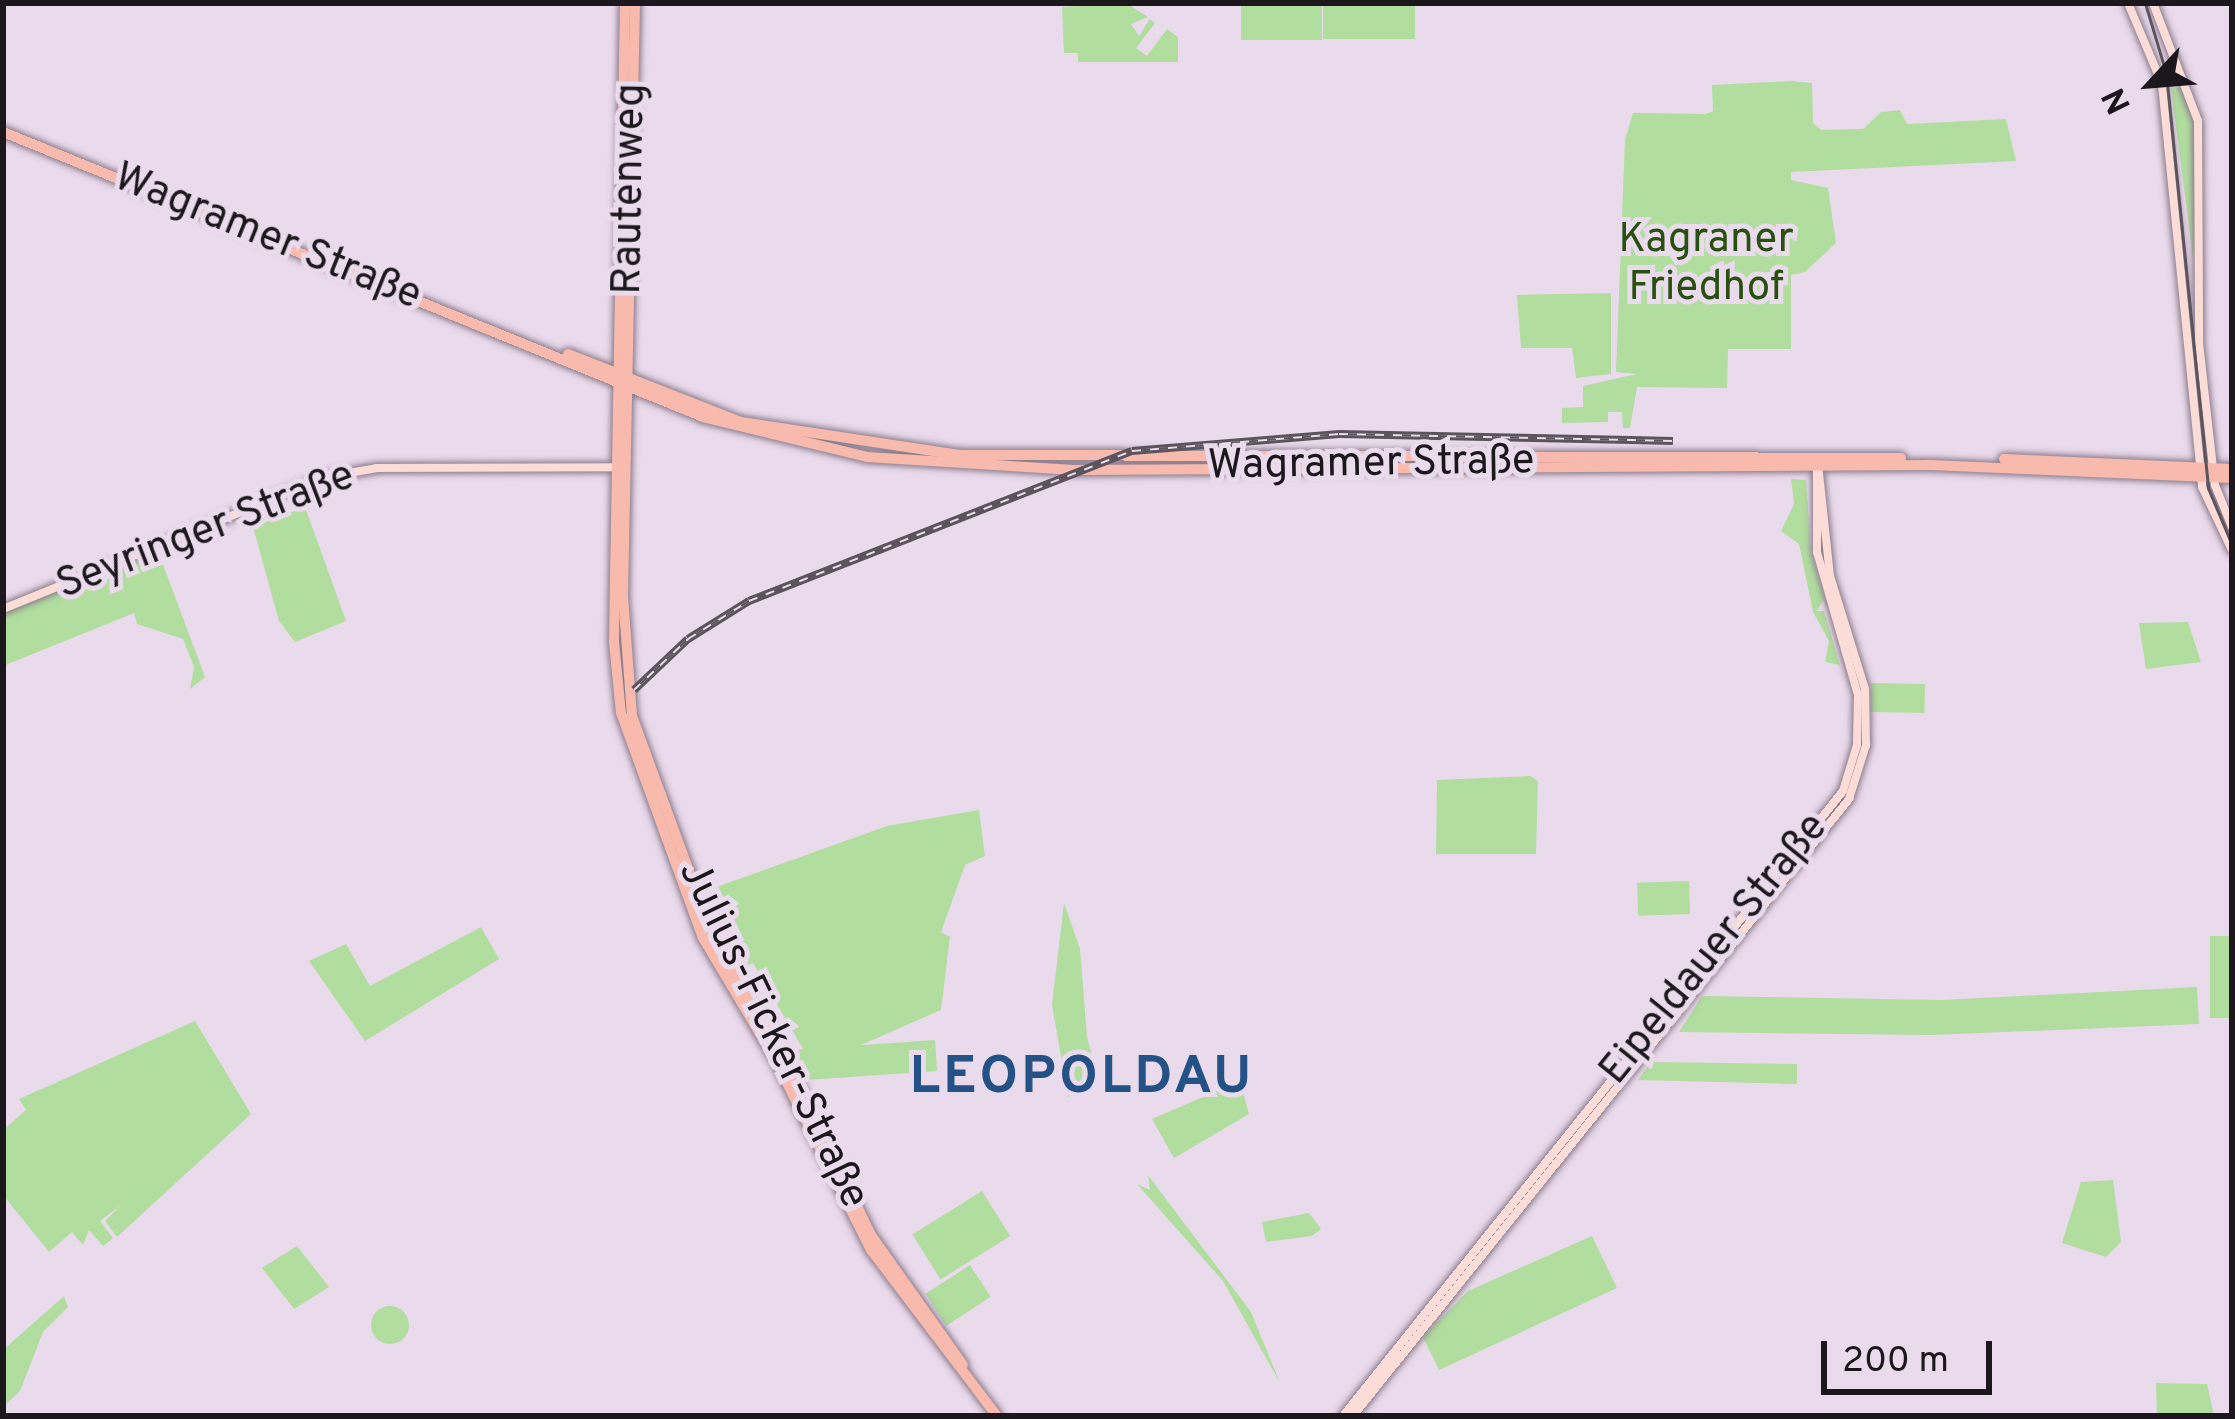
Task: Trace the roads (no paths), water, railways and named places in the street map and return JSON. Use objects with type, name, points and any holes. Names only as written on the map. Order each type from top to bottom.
[{"type":"main road","name":"Rautenweg","points":[[622,378],[625,3]]},
{"type":"main road","name":"Rautenweg","points":[[622,378],[635,3]]},
{"type":"main road","points":[[2128,3],[2154,52],[2164,96],[2208,473],[2232,527]]},
{"type":"main road","points":[[2153,3],[2198,122],[2196,287],[2208,473],[2205,502],[2232,550]]},
{"type":"main road","name":"Wagramer Straße","points":[[3,132],[529,347],[741,422],[960,455],[1816,465],[2208,473],[2232,478]]},
{"type":"main road","name":"Wagramer Straße","points":[[622,378],[738,430],[826,451],[958,467],[1816,465]]},
{"type":"main road","name":"Julius-Ficker-Straße","points":[[622,378],[619,579],[632,716],[697,901],[872,1235],[997,1416]]},
{"type":"main road","name":"Eipeldauer Straße","points":[[1342,1416],[1843,791],[1857,746],[1858,695],[1817,552],[1816,465]]},
{"type":"main road","name":"Eipeldauer Straße","points":[[1353,1416],[1850,799],[1866,745],[1865,689],[1830,576],[1816,465]]},
{"type":"main road","name":"Seyringer Straße","points":[[3,609],[327,477],[377,468],[622,467]]},
{"type":"main road","name":"Wagramer Straße","points":[[2208,473],[2232,469]]},
{"type":"tram line","points":[[2145,3],[2166,73],[2208,488],[2232,545]]},
{"type":"railway","points":[[634,690],[688,639],[749,601],[1132,451],[1339,434],[1673,441]]},
{"type":"district","name":"LEOPOLDAU","points":[[1082,1079]]},
{"type":"park label","name":"Kagraner Friedhof","points":[[1706,265]]}]
